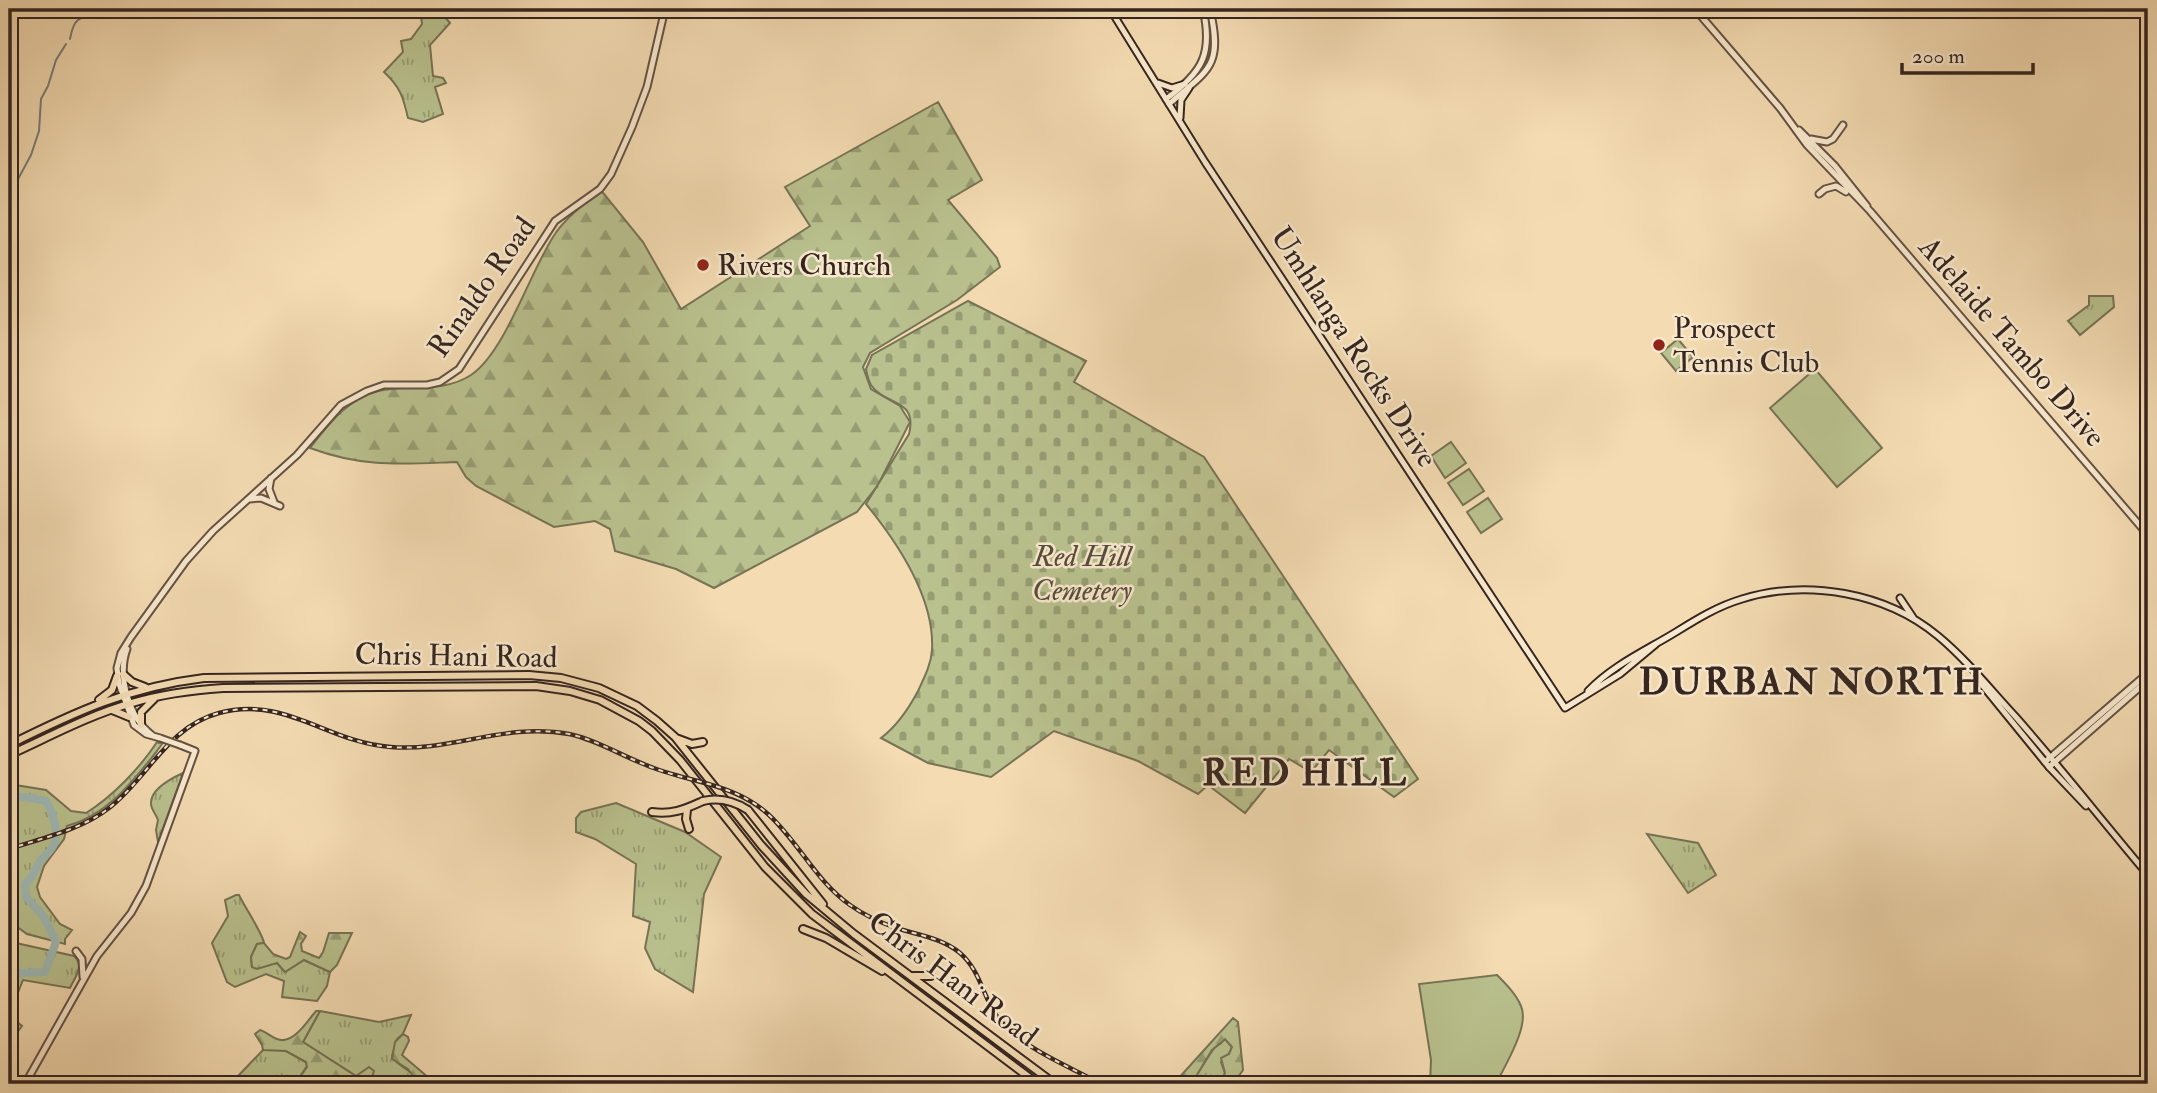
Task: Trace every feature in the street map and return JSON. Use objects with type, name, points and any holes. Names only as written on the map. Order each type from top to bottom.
[{"type":"main road","points":[[89,707],[109,694],[120,675],[136,685],[148,688]]},
{"type":"main road","name":"Chris Hani Road","points":[[9,745],[125,693],[179,681],[227,677],[545,676],[581,682],[621,698],[657,720],[675,737],[777,864],[831,915],[1055,1084]]},
{"type":"main road","name":"Chris Hani Road","points":[[9,755],[128,704],[159,696],[223,688],[536,686],[593,698],[639,721],[659,738],[781,884],[821,921],[1038,1084]]},
{"type":"main road","points":[[141,725],[140,718],[144,708],[159,696]]},
{"type":"main road","points":[[111,710],[129,717]]},
{"type":"main road","points":[[675,737],[692,744],[703,742]]},
{"type":"main road","points":[[652,812],[671,814],[718,798],[748,810],[831,915]]},
{"type":"main road","points":[[687,810],[686,818],[690,829]]},
{"type":"main road","points":[[803,929],[826,938],[873,967],[891,974]]},
{"type":"main road","points":[[911,976],[931,976]]},
{"type":"street","name":"Rinaldo Road","points":[[128,704],[120,675],[136,630],[193,552],[296,455],[341,405],[383,386],[427,385],[440,382],[454,374],[465,362],[555,221],[604,186],[647,87],[665,9]]},
{"type":"street","name":"Umhlanga Rocks Drive","points":[[1110,9],[1317,334],[1556,695],[1565,708],[1583,695]]},
{"type":"street","points":[[1180,122],[1180,107],[1207,47],[1203,9]]},
{"type":"street","points":[[1167,101],[1208,68],[1215,49],[1210,9]]},
{"type":"street","name":"Adelaide Tambo Drive","points":[[1695,9],[1792,123],[1807,145],[1870,211]]},
{"type":"street","points":[[1156,82],[1172,88],[1189,84]]},
{"type":"street","name":"Adelaide Tambo Drive","points":[[1792,123],[1851,185],[1870,211],[2148,535]]},
{"type":"street","points":[[1808,138],[1827,142],[1833,139],[1843,125]]},
{"type":"street","points":[[1819,194],[1836,186],[1857,200]]},
{"type":"street","points":[[248,499],[261,498],[277,504],[269,489],[271,478]]},
{"type":"street","points":[[1556,695],[1567,700],[1583,695],[1615,667],[1714,610],[1741,599],[1776,592],[1808,590],[1847,594],[1881,604],[1914,619],[1937,635],[1963,660],[2053,759],[2148,875]]},
{"type":"street","points":[[1900,598],[1914,619]]},
{"type":"street","points":[[1963,660],[2047,764],[2101,820]]},
{"type":"street","points":[[2053,759],[2148,673]]},
{"type":"street","points":[[2047,764],[2148,680]]},
{"type":"street","points":[[25,1084],[97,956],[131,913],[146,886],[195,751],[139,730],[129,717],[128,704]]},
{"type":"street","points":[[128,704],[141,725],[157,737]]},
{"type":"street","points":[[76,951],[83,964],[83,980]]},
{"type":"green space","points":[[420,9],[441,12],[450,23],[430,45],[433,76],[443,78],[446,83],[435,87],[443,114],[423,122],[408,118],[400,92],[384,72],[403,52],[401,41],[411,39],[422,24]]},
{"type":"green space","points":[[938,102],[982,180],[948,200],[997,258],[1000,267],[957,300],[870,353],[863,367],[871,389],[900,406],[910,422],[878,485],[857,512],[714,588],[676,569],[615,551],[610,529],[595,521],[554,527],[476,486],[466,477],[457,462],[366,462],[310,448],[348,406],[367,395],[390,389],[449,384],[471,375],[495,349],[555,234],[570,216],[600,189],[643,242],[681,309],[810,226],[785,187]]},
{"type":"green space","points":[[2089,296],[2113,296],[2114,307],[2080,335],[2068,321],[2089,305]]},
{"type":"green space","name":"Red Hill Cemetery","points":[[968,301],[1086,361],[1074,382],[1204,457],[1418,779],[1394,797],[1329,750],[1311,772],[1289,759],[1245,813],[1208,785],[1198,794],[1138,761],[1054,731],[991,777],[928,763],[881,738],[902,716],[914,697],[929,666],[932,650],[927,610],[912,571],[890,535],[866,504],[909,434],[911,422],[905,408],[877,392],[871,385],[866,369],[872,355]]},
{"type":"green space","points":[[1678,339],[1693,357],[1676,371],[1661,353]]},
{"type":"green space","points":[[1815,369],[1882,448],[1837,487],[1770,408]]},
{"type":"green space","points":[[1451,442],[1466,463],[1445,478],[1431,456]]},
{"type":"green space","points":[[1469,469],[1484,491],[1463,505],[1448,483]]},
{"type":"green space","points":[[1488,498],[1502,519],[1481,533],[1467,512]]},
{"type":"green space","points":[[157,742],[162,744],[118,796],[95,814],[67,826],[64,839],[44,866],[37,887],[40,897],[60,924],[72,930],[65,939],[65,944],[27,934],[9,921],[9,784],[46,790],[71,811],[86,813],[125,781]]},
{"type":"green space","points":[[183,773],[158,842],[158,820],[151,806],[152,799],[162,785]]},
{"type":"green space","points":[[616,803],[685,832],[721,857],[704,894],[693,992],[655,969],[645,948],[650,922],[633,916],[636,864],[595,839],[576,832],[576,818],[581,812]]},
{"type":"green space","points":[[1647,834],[1698,843],[1716,875],[1688,893]]},
{"type":"green space","points":[[239,895],[264,943],[257,944],[251,957],[252,967],[277,963],[285,972],[304,960],[330,972],[327,986],[317,1001],[282,997],[284,981],[266,974],[235,987],[227,982],[212,943],[228,916],[225,900]]},
{"type":"green space","points":[[300,932],[306,936],[301,944],[302,951],[319,958],[329,933],[352,933],[337,965],[330,972],[304,960],[285,972],[277,963],[257,969],[252,967],[251,957],[257,944],[264,943],[273,954],[286,959],[290,957]]},
{"type":"green space","points":[[16,943],[74,956],[79,968],[70,988],[23,980],[9,1015],[9,953],[17,949]]},
{"type":"green space","points":[[1497,975],[1516,997],[1523,1014],[1515,1045],[1496,1084],[1430,1084],[1431,1060],[1419,984]]},
{"type":"green space","points":[[316,1011],[320,1011],[303,1042],[356,1076],[369,1067],[374,1071],[370,1084],[295,1084],[307,1067],[306,1062],[286,1051],[263,1050],[255,1034],[260,1030],[286,1040],[301,1030]]},
{"type":"green space","points":[[320,1011],[379,1022],[411,1015],[403,1034],[397,1039],[392,1056],[419,1084],[370,1084],[373,1071],[356,1076],[303,1042]]},
{"type":"green space","points":[[9,1015],[22,1026],[9,1043]]},
{"type":"green space","points":[[1233,1018],[1238,1022],[1243,1070],[1238,1077],[1231,1078],[1226,1083],[1222,1081],[1225,1073],[1221,1058],[1229,1054],[1232,1047],[1225,1039],[1212,1050],[1192,1084],[1182,1084],[1177,1080]]},
{"type":"green space","points":[[403,1034],[409,1041],[402,1055],[436,1084],[419,1084],[408,1069],[392,1059],[395,1042]]},
{"type":"green space","points":[[1225,1039],[1232,1047],[1221,1062],[1225,1073],[1221,1080],[1225,1083],[1238,1077],[1234,1084],[1192,1084],[1215,1047]]},
{"type":"green space","points":[[263,1050],[286,1051],[306,1062],[307,1066],[295,1084],[282,1081],[276,1084],[247,1084],[238,1076]]},
{"type":"waterway","points":[[70,39],[76,22],[94,9]]},
{"type":"waterway","points":[[9,188],[17,181],[31,155],[39,131],[41,99],[56,60],[66,44]]},
{"type":"waterway","points":[[9,798],[26,797],[46,801],[56,828],[53,847],[25,884],[26,897],[44,917],[56,942],[45,972],[18,974],[10,978],[9,984]]},
{"type":"railway","points":[[9,849],[61,833],[98,816],[123,796],[172,741],[201,720],[219,713],[243,709],[265,710],[368,744],[391,747],[435,745],[523,732],[569,734],[662,771],[725,789],[755,804],[780,826],[827,885],[855,909],[878,921],[938,940],[953,948],[973,968],[994,1011],[1009,1030],[1047,1056],[1101,1084]]},
{"type":"place","name":"Rivers Church","points":[[703,265]]},
{"type":"place","name":"Prospect Tennis Club","points":[[1659,345]]},
{"type":"district","name":"DURBAN NORTH","points":[[1812,682]]},
{"type":"district","name":"RED HILL","points":[[1305,773]]}]
